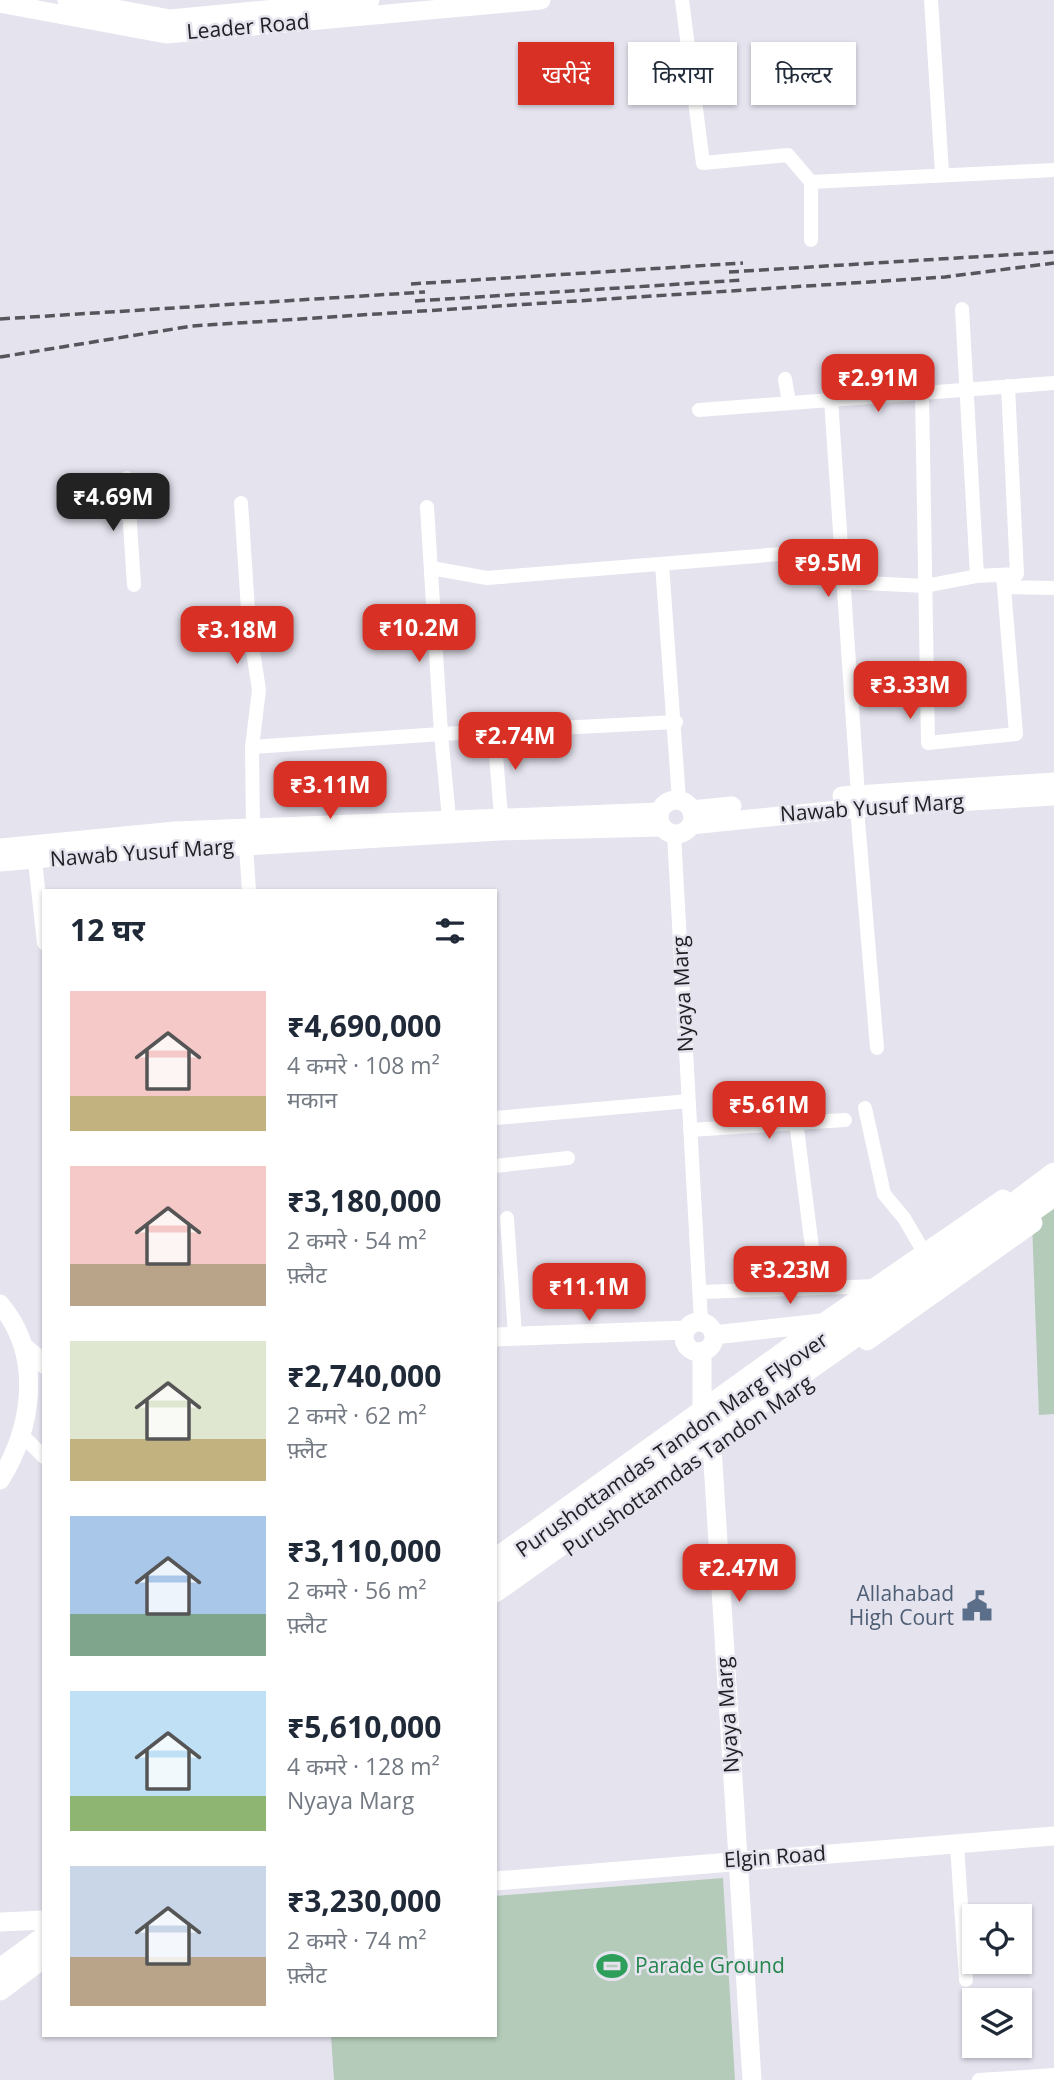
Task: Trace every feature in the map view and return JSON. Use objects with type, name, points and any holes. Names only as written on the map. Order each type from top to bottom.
[{"type":"main road","name":"Leader Road","points":[[66,0],[201,24],[541,0]]},
{"type":"main road","name":"Leader Road","points":[[0,3],[166,34],[201,24],[370,0]]},
{"type":"main road","name":"Nawab Yusuf Marg","points":[[0,848],[175,831],[249,837],[499,831],[676,818],[1054,782]]},
{"type":"main road","name":"Nawab Yusuf Marg","points":[[857,801],[1054,796]]},
{"type":"main road","name":"Nawab Yusuf Marg","points":[[0,862],[34,861],[449,818],[676,818]]},
{"type":"main road","name":"Purushottamdas Tandon Marg","points":[[497,1557],[1054,1161]]},
{"type":"main road","name":"Purushottamdas Tandon Marg Flyover","points":[[497,1569],[962,1242],[1054,1173]]},
{"type":"main road","name":"Purushottamdas Tandon Marg Flyover","points":[[497,1591],[1054,1196]]},
{"type":"main road","name":"Purushottamdas Tandon Marg","points":[[497,1603],[712,1447],[942,1289],[1054,1208]]},
{"type":"main road","points":[[0,1304],[12,1318],[23,1346],[31,1395],[25,1427]]},
{"type":"main road","points":[[497,1349],[823,1323]]},
{"type":"main road","name":"Nyaya Marg","points":[[697,1331],[711,1346],[702,1351],[702,1410],[712,1447],[720,1616],[739,1859],[752,2080]]},
{"type":"main road","points":[[505,1336],[697,1331]]},
{"type":"main road","points":[[23,1346],[42,1362]]},
{"type":"main road","points":[[0,1479],[25,1427],[42,1406]]},
{"type":"main road","name":"Elgin Road","points":[[497,1881],[739,1859],[1054,1836]]},
{"type":"main road","points":[[0,1922],[42,1920]]},
{"type":"main road","points":[[0,1969],[42,1938]]},
{"type":"main road","points":[[0,1990],[42,1958]]},
{"type":"street","points":[[682,0],[703,163],[788,155],[811,182],[811,240]]},
{"type":"street","points":[[931,0],[942,173]]},
{"type":"street","points":[[811,182],[942,173],[1054,170]]},
{"type":"street","points":[[962,309],[977,576]]},
{"type":"street","points":[[785,379],[789,403]]},
{"type":"street","points":[[699,410],[1054,383]]},
{"type":"street","points":[[1003,581],[1017,574],[1008,386]]},
{"type":"street","points":[[922,393],[928,743],[1017,734],[1003,581]]},
{"type":"street","points":[[831,400],[844,549],[857,801],[877,1048]]},
{"type":"street","points":[[127,478],[134,585]]},
{"type":"street","points":[[241,503],[248,625],[259,690],[252,747],[249,889]]},
{"type":"street","points":[[428,507],[440,734],[449,818]]},
{"type":"street","points":[[431,568],[488,578],[844,549]]},
{"type":"street","name":"Nyaya Marg","points":[[663,564],[676,722],[676,818],[690,1130],[701,1292],[697,1331]]},
{"type":"street","points":[[845,582],[925,586],[977,576],[1054,588]]},
{"type":"street","points":[[252,747],[676,722]]},
{"type":"street","points":[[494,731],[501,816]]},
{"type":"street","points":[[34,861],[42,927]]},
{"type":"street","points":[[497,1118],[689,1101]]},
{"type":"street","points":[[865,1108],[884,1194],[904,1218],[925,1254]]},
{"type":"street","points":[[690,1130],[796,1121],[845,1120]]},
{"type":"street","points":[[796,1121],[817,1287]]},
{"type":"street","points":[[497,1166],[568,1157]]},
{"type":"street","points":[[505,1336],[507,1217]]},
{"type":"street","points":[[701,1292],[877,1286]]},
{"type":"street","points":[[25,1427],[42,1454]]},
{"type":"street","points":[[957,1845],[966,1980]]},
{"type":"street","points":[[979,2080],[1054,2075]]},
{"type":"green space","points":[[1054,1202],[1054,1414],[1039,1415],[1032,1222]]},
{"type":"green space","name":"Parade Ground","points":[[723,1878],[735,2080],[334,2080],[331,2037],[497,2037],[497,1896]]},
{"type":"railway","points":[[729,272],[1054,252]]},
{"type":"railway","points":[[411,284],[743,263]]},
{"type":"railway","points":[[0,357],[192,326],[945,277],[1054,263]]},
{"type":"railway","points":[[415,301],[743,280]]},
{"type":"railway","points":[[0,319],[425,292]]},
{"type":"place","name":"Allahabad High Court","points":[[977,1606]]},
{"type":"place","name":"Parade Ground","points":[[612,1966]]}]
